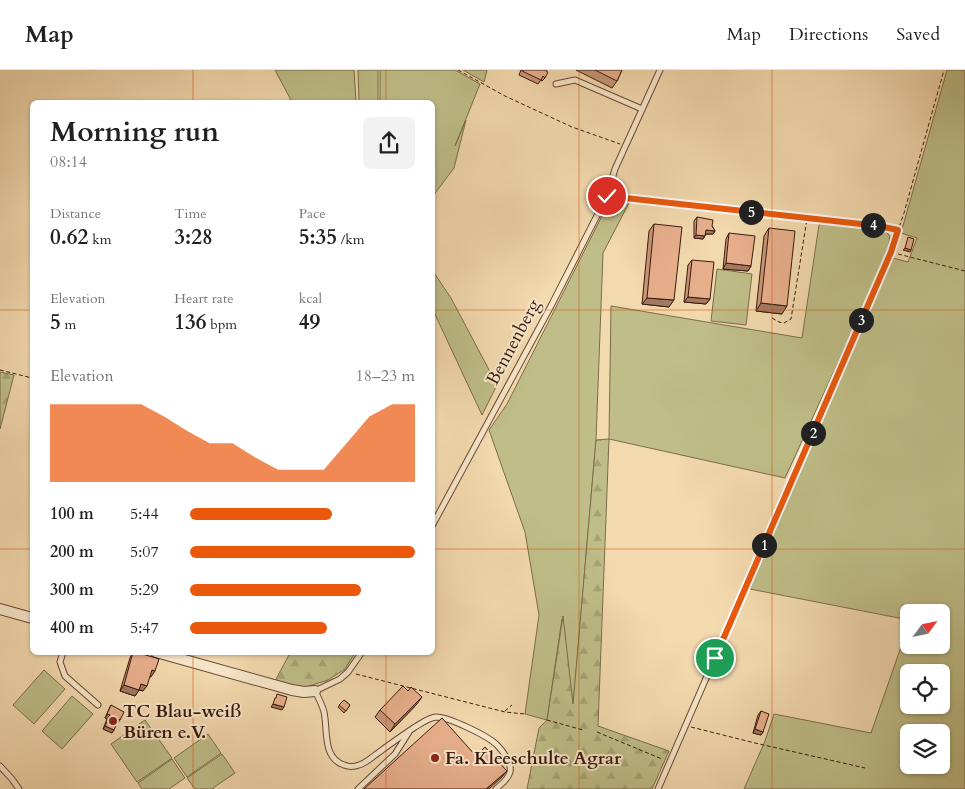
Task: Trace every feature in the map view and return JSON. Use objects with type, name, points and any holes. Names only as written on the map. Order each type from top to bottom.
[{"type":"street","points":[[0,609],[30,617]]},
{"type":"street","points":[[167,655],[292,690],[315,691]]},
{"type":"lane","name":"Bennenberg","points":[[435,520],[552,304],[607,196],[615,169],[660,70]]},
{"type":"lane","points":[[556,84],[575,80],[642,109]]},
{"type":"lane","points":[[658,789],[891,252]]},
{"type":"lane","points":[[62,655],[60,662],[65,676],[98,705]]},
{"type":"lane","points":[[360,655],[348,672],[340,679],[315,691],[323,709],[330,754],[335,760],[352,766],[359,765],[427,720],[435,717],[444,718],[497,745],[508,760],[510,771],[508,777],[496,789]]},
{"type":"lane","points":[[358,789],[395,754],[409,731]]},
{"type":"lane","points":[[0,766],[12,778],[19,789]]},
{"type":"path","points":[[458,70],[505,96],[572,128],[625,146]]},
{"type":"path","points":[[944,70],[891,252],[965,271]]},
{"type":"path","points":[[607,196],[879,226],[898,230]]},
{"type":"path","points":[[772,318],[784,323],[791,319],[808,218]]},
{"type":"path","points":[[0,370],[30,378]]},
{"type":"path","points":[[348,672],[505,712],[525,714]]},
{"type":"path","points":[[505,712],[512,705]]},
{"type":"path","points":[[547,720],[583,730]]},
{"type":"path","points":[[686,726],[864,768]]},
{"type":"path","points":[[597,732],[670,762]]},
{"type":"green space","points":[[275,70],[354,70],[356,100],[291,100]]},
{"type":"green space","points":[[358,70],[378,70],[378,100],[359,100]]},
{"type":"green space","points":[[380,70],[455,70],[480,84],[455,146],[466,120],[454,168],[435,193],[435,100],[380,100]]},
{"type":"green space","points":[[463,70],[487,70],[484,82]]},
{"type":"green space","points":[[947,70],[965,70],[965,789],[744,789],[765,741],[774,714],[871,733],[900,650],[900,654],[950,654],[950,604],[900,604],[900,618],[750,589],[893,258],[908,262],[917,238],[901,233]]},
{"type":"green space","points":[[610,200],[630,201],[603,253],[596,440],[573,707],[562,619],[547,720],[525,714],[539,615],[525,532],[489,430],[507,404]]},
{"type":"green space","points":[[825,222],[876,227],[885,231],[890,236],[888,248],[868,297],[785,478],[609,439],[611,306],[802,338],[819,225]]},
{"type":"green space","points":[[717,269],[752,274],[746,325],[711,321]]},
{"type":"green space","points":[[435,274],[451,298],[497,385],[482,415],[435,314]]},
{"type":"green space","points":[[0,372],[14,375],[0,429]]},
{"type":"green space","points":[[609,439],[598,726],[669,751],[652,789],[527,789],[539,728],[547,720],[563,616],[573,704],[596,440]]},
{"type":"green space","points":[[289,655],[354,655],[345,669],[328,680],[303,688],[275,681]]},
{"type":"green space","points":[[44,670],[65,689],[34,724],[13,705]]},
{"type":"green space","points":[[72,696],[93,714],[62,749],[42,731]]},
{"type":"green space","points":[[145,720],[172,758],[137,782],[111,744]]},
{"type":"green space","points":[[208,734],[221,753],[187,777],[174,758]]},
{"type":"green space","points":[[222,754],[235,773],[214,789],[195,789],[187,778]]},
{"type":"green space","points":[[172,759],[185,778],[169,789],[142,789],[138,783]]},
{"type":"building","points":[[522,70],[546,70],[548,72],[545,78],[543,76],[541,80]]},
{"type":"building","points":[[595,70],[622,70],[617,81]]},
{"type":"building","points":[[697,217],[713,220],[712,226],[715,231],[706,230],[705,236],[696,235]]},
{"type":"building","points":[[654,224],[682,227],[674,300],[647,298]]},
{"type":"building","points":[[769,228],[795,231],[787,306],[761,303]]},
{"type":"building","points":[[729,233],[755,236],[751,266],[726,263]]},
{"type":"building","points":[[908,237],[914,239],[911,250],[905,248]]},
{"type":"building","points":[[692,260],[714,262],[710,299],[688,297]]},
{"type":"building","points":[[132,655],[146,655],[159,659],[155,671],[152,670],[147,686],[141,684],[139,690],[124,685]]},
{"type":"building","points":[[403,686],[408,691],[411,687],[422,697],[395,724],[380,710]]},
{"type":"building","points":[[277,694],[287,697],[284,707],[273,704]]},
{"type":"building","points":[[344,700],[350,705],[346,711],[339,705]]},
{"type":"building","name":"TC Blau-weiß Büren e.V.","points":[[111,705],[124,712],[114,730],[105,726],[110,715],[107,714]]},
{"type":"building","points":[[761,711],[769,714],[763,732],[755,729]]},
{"type":"building","name":"Fa. Kleeschulte Agrar","points":[[442,718],[476,756],[485,747],[507,771],[486,789],[364,789]]},
{"type":"place","name":"TC Blau-weiß Büren e.V.","points":[[113,721]]},
{"type":"place","name":"Fa. Kleeschulte Agrar","points":[[435,758]]},
{"type":"route","points":[[607,196],[879,226],[898,230],[891,252],[715,658]]}]
